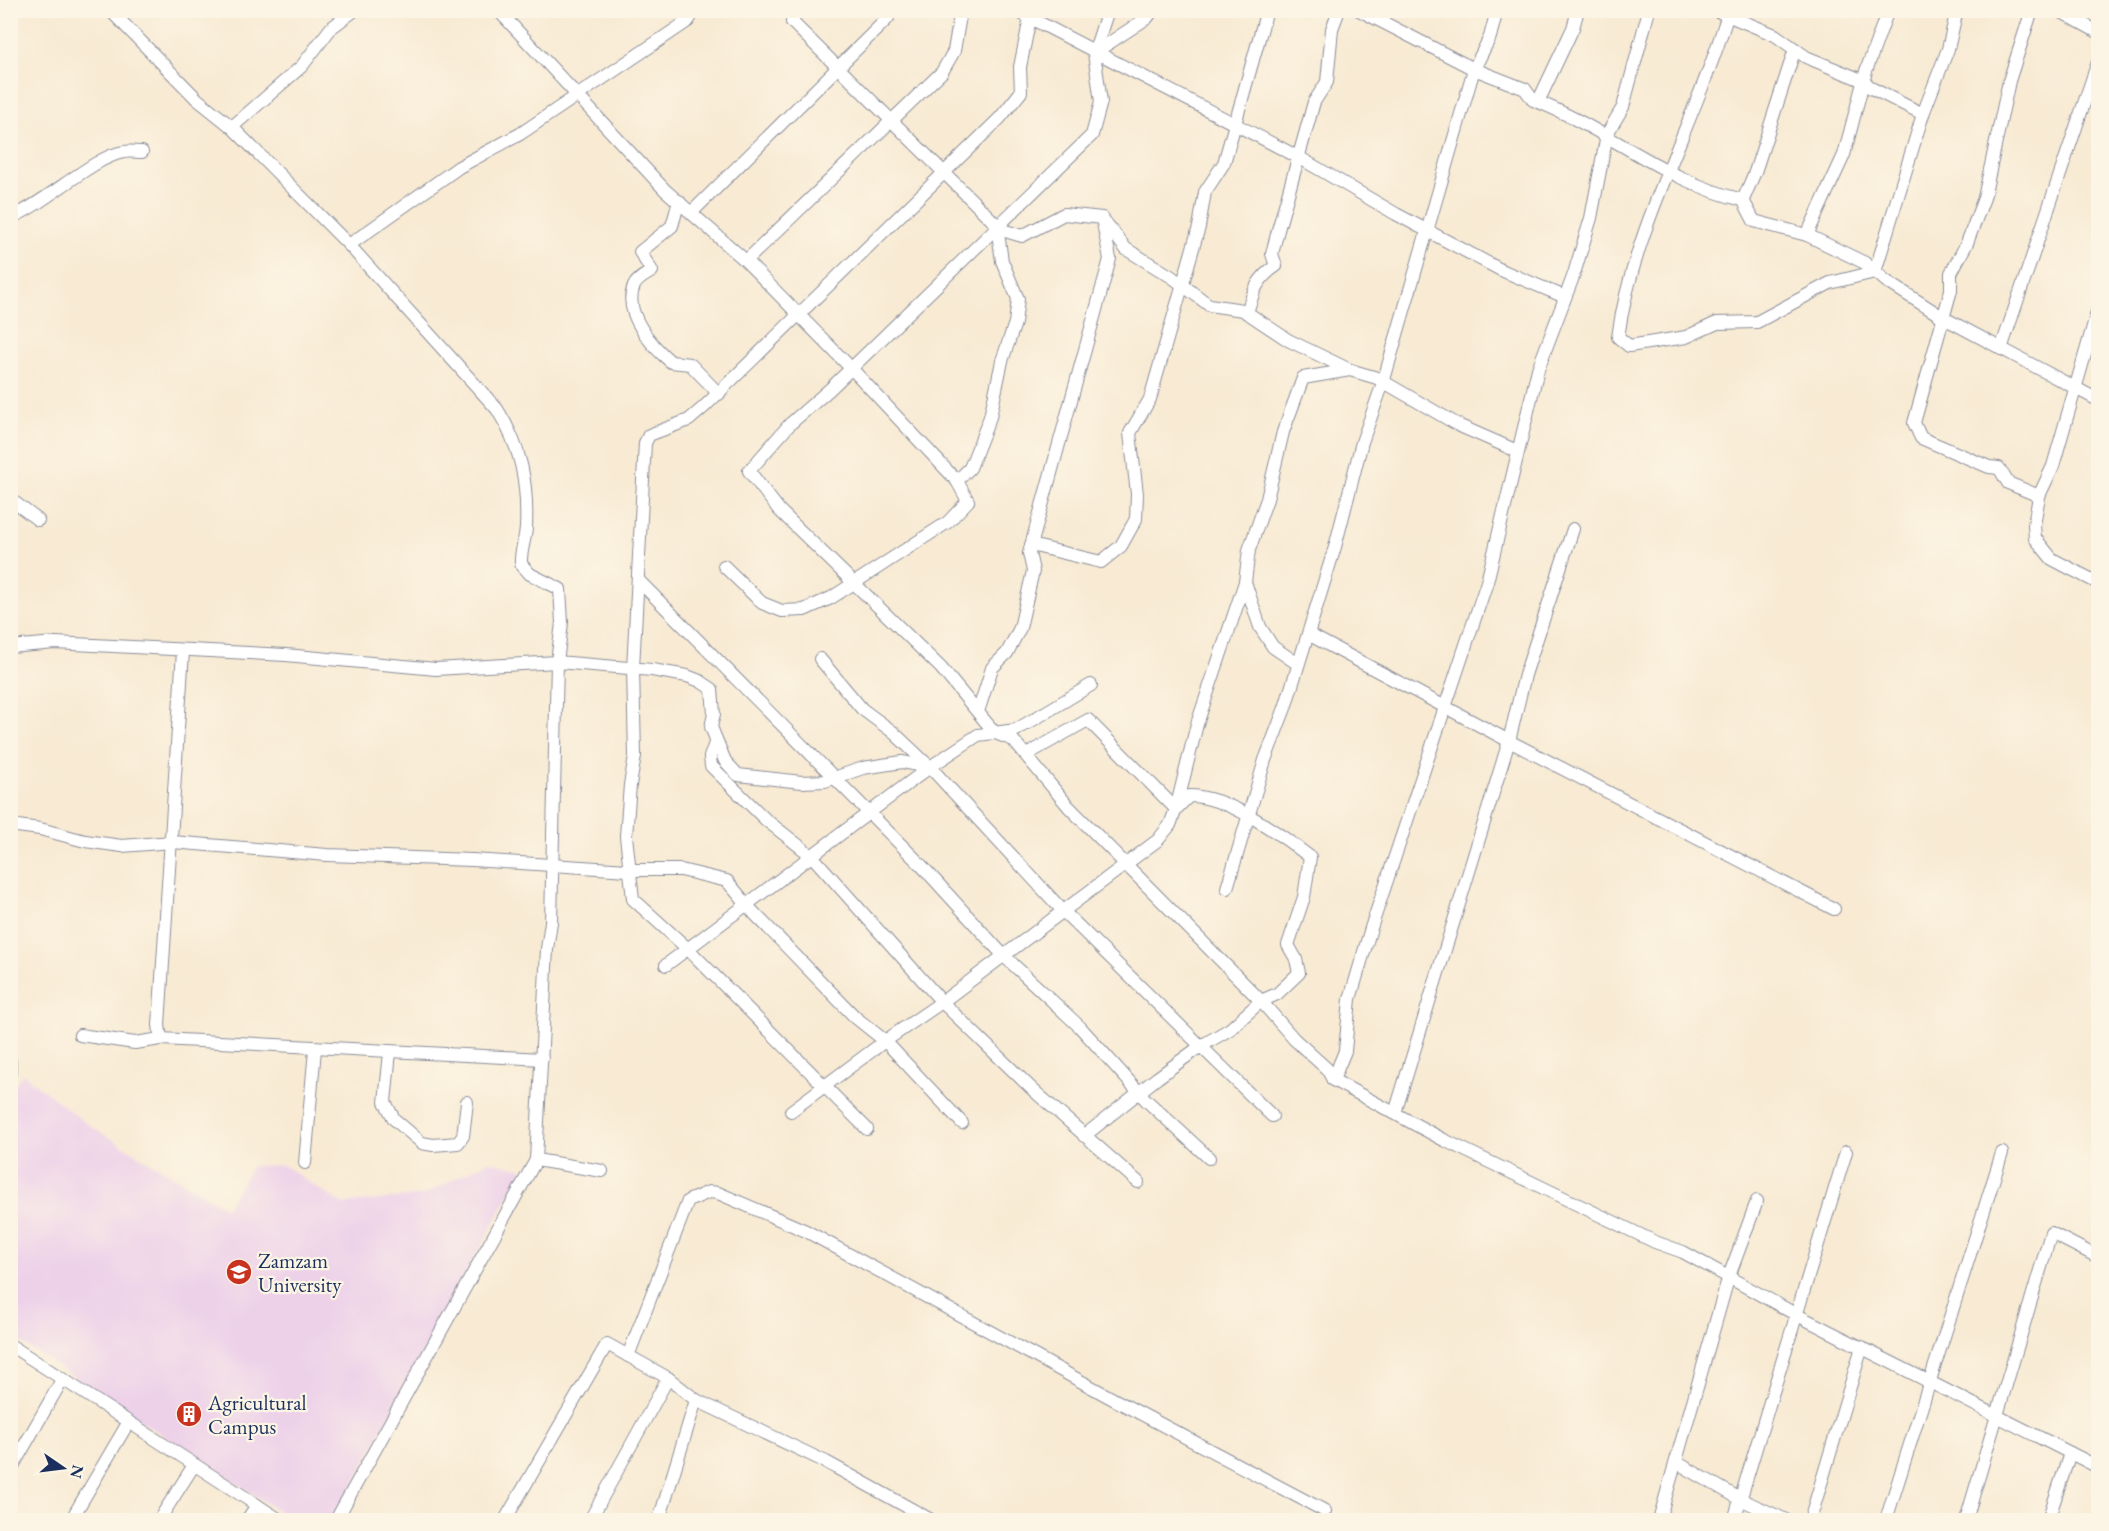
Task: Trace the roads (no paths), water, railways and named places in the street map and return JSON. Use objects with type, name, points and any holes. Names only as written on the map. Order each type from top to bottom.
[{"type":"street","points":[[231,127],[302,66],[331,28],[355,10]]},
{"type":"street","points":[[498,10],[679,201],[746,261],[851,368],[957,481],[968,501],[948,522],[831,598],[804,610],[782,611],[762,603],[724,566]]},
{"type":"street","points":[[349,245],[459,167],[520,134],[578,96],[688,21],[695,10]]},
{"type":"street","points":[[797,10],[792,22],[943,175],[997,226],[1012,235],[1022,236],[1065,214],[1102,219],[1126,249],[1209,305],[1247,313],[1288,340],[1350,370],[1369,374],[1460,426],[1517,451]]},
{"type":"street","points":[[746,261],[950,61],[954,51],[961,10]]},
{"type":"street","points":[[1108,10],[1094,53],[1101,102],[1092,135],[790,424],[749,471],[779,510],[941,668],[995,733],[1013,740],[1069,807],[1261,1001],[1294,1039],[1326,1068],[1333,1080],[1655,1242],[1683,1252],[1728,1279],[1797,1315],[2098,1467]]},
{"type":"street","points":[[1094,53],[1148,18],[1154,10]]},
{"type":"street","points":[[1031,545],[1101,562],[1120,546],[1136,519],[1137,494],[1130,433],[1150,399],[1199,227],[1205,192],[1224,163],[1267,10]]},
{"type":"street","points":[[1247,313],[1256,284],[1264,273],[1276,266],[1272,254],[1314,102],[1327,82],[1332,29],[1339,10]]},
{"type":"street","points":[[1359,10],[1474,69],[1525,89],[1533,100],[1607,134],[1646,160],[1670,172],[1726,196],[1743,200]]},
{"type":"street","points":[[1227,888],[1248,814],[1308,634],[1347,504],[1362,442],[1383,383],[1474,69],[1490,37],[1497,10]]},
{"type":"street","points":[[1538,102],[1573,28],[1578,10]]},
{"type":"street","points":[[1333,1080],[1345,1052],[1350,999],[1371,928],[1487,582],[1538,369],[1591,218],[1607,134],[1623,107],[1649,10]]},
{"type":"street","points":[[1715,10],[1775,35],[1806,57],[1864,81],[1871,88],[1923,114]]},
{"type":"street","points":[[1807,235],[1844,155],[1864,81],[1888,10]]},
{"type":"street","points":[[1875,272],[1923,114],[1948,49],[1957,10]]},
{"type":"street","points":[[2032,10],[2009,81],[1984,198],[1967,243],[1951,273],[1951,290],[1944,318],[1915,413],[1916,432],[1921,438],[1999,468],[2008,483],[2039,496]]},
{"type":"street","points":[[2058,10],[2098,32]]},
{"type":"street","points":[[116,12],[197,99],[231,127],[349,245],[497,409],[518,446],[525,508],[521,564],[530,574],[560,589],[561,623],[557,662],[552,866],[536,1160],[336,1521]]},
{"type":"street","points":[[867,1129],[688,949],[633,899],[626,836],[635,756],[633,668],[645,443],[649,435],[689,420],[719,394],[943,175],[1018,98],[1022,85],[1021,13],[1094,53],[1235,123],[1428,232],[1501,270],[1565,297]]},
{"type":"street","points":[[1728,14],[1639,253],[1622,311],[1618,337],[1629,346],[1686,338],[1717,323],[1757,322],[1830,283],[1875,272]]},
{"type":"street","points":[[692,212],[888,18]]},
{"type":"street","points":[[1795,49],[1743,200],[1754,222],[1807,235],[1865,263],[1944,318],[2098,400]]},
{"type":"street","points":[[2001,349],[2098,62]]},
{"type":"street","points":[[10,218],[26,212],[102,161],[123,152],[142,152]]},
{"type":"street","points":[[679,201],[672,226],[640,252],[651,271],[634,285],[631,297],[639,328],[644,334],[671,362],[690,364],[719,394]]},
{"type":"street","points":[[978,712],[992,668],[1007,653],[1020,627],[1033,571],[1029,553],[1110,258],[1102,219]]},
{"type":"street","points":[[957,481],[970,468],[990,417],[1002,361],[1015,323],[1018,299],[1002,261],[997,226]]},
{"type":"street","points":[[2098,309],[2053,466],[2039,496],[2034,538],[2042,549],[2066,568],[2098,583]]},
{"type":"street","points":[[791,1111],[822,1086],[942,1002],[1126,865],[1158,840],[1170,825],[1197,724],[1245,582],[1249,550],[1267,500],[1283,432],[1303,378],[1350,370]]},
{"type":"street","points":[[10,499],[38,520]]},
{"type":"street","points":[[1395,1113],[1509,741],[1525,675],[1573,529]]},
{"type":"street","points":[[638,580],[922,866],[1004,955],[1080,1026],[1140,1093],[1209,1158]]},
{"type":"street","points":[[1245,582],[1266,638],[1273,648],[1298,664]]},
{"type":"street","points":[[1308,634],[1445,709],[1834,909]]},
{"type":"street","points":[[10,647],[55,643],[286,655],[436,669],[557,662],[633,668],[687,676],[707,684],[712,689],[714,714],[711,727],[716,740],[731,769],[747,777],[802,782],[834,778],[863,768],[902,762],[930,767]]},
{"type":"street","points":[[161,1039],[159,1024],[183,651]]},
{"type":"street","points":[[820,659],[862,709],[893,732],[930,767],[984,822],[1063,911],[1272,1116]]},
{"type":"street","points":[[666,965],[930,767],[978,735],[1017,730],[1091,685]]},
{"type":"street","points":[[1026,755],[1088,720],[1176,809]]},
{"type":"street","points":[[716,740],[710,757],[711,766],[766,820],[812,856],[942,1002],[1084,1136],[1138,1182]]},
{"type":"street","points":[[1084,1136],[1201,1046],[1230,1029],[1261,1001],[1277,994],[1299,973],[1296,959],[1288,945],[1304,897],[1310,857],[1248,814],[1198,796],[1189,796],[1176,809]]},
{"type":"street","points":[[10,825],[40,829],[85,841],[122,846],[172,842],[327,855],[472,860],[628,870],[694,871],[727,880],[746,904],[855,1017],[885,1041],[962,1123]]},
{"type":"street","points":[[80,1035],[135,1043],[161,1039],[542,1059]]},
{"type":"street","points":[[305,1163],[315,1048]]},
{"type":"street","points":[[390,1052],[385,1102],[394,1119],[422,1143],[433,1145],[458,1143],[463,1136],[467,1101]]},
{"type":"street","points":[[10,1061],[10,1072]]},
{"type":"street","points":[[1734,1521],[1846,1152]]},
{"type":"street","points":[[1887,1521],[2002,1153]]},
{"type":"street","points":[[536,1160],[602,1171]]},
{"type":"street","points":[[628,1356],[687,1201],[710,1192],[718,1193],[806,1231],[1114,1400],[1325,1511]]},
{"type":"street","points":[[1659,1521],[1728,1279],[1757,1201]]},
{"type":"street","points":[[1966,1521],[2051,1233],[2098,1257]]},
{"type":"street","points":[[505,1521],[606,1344],[668,1378],[696,1400],[826,1462],[931,1521]]},
{"type":"street","points":[[10,1345],[280,1521]]},
{"type":"street","points":[[1810,1521],[1862,1347]]},
{"type":"street","points":[[590,1521],[668,1378]]},
{"type":"street","points":[[10,1471],[62,1380]]},
{"type":"street","points":[[659,1521],[696,1400]]},
{"type":"street","points":[[71,1521],[128,1423]]},
{"type":"street","points":[[2048,1521],[2070,1453]]},
{"type":"street","points":[[1676,1462],[1740,1500],[1786,1521]]},
{"type":"street","points":[[159,1521],[194,1465]]},
{"type":"street","points":[[247,1521],[257,1505]]},
{"type":"place","name":"Zamzam University","points":[[239,1272]]},
{"type":"place","name":"Agricultural Campus","points":[[189,1414]]}]
